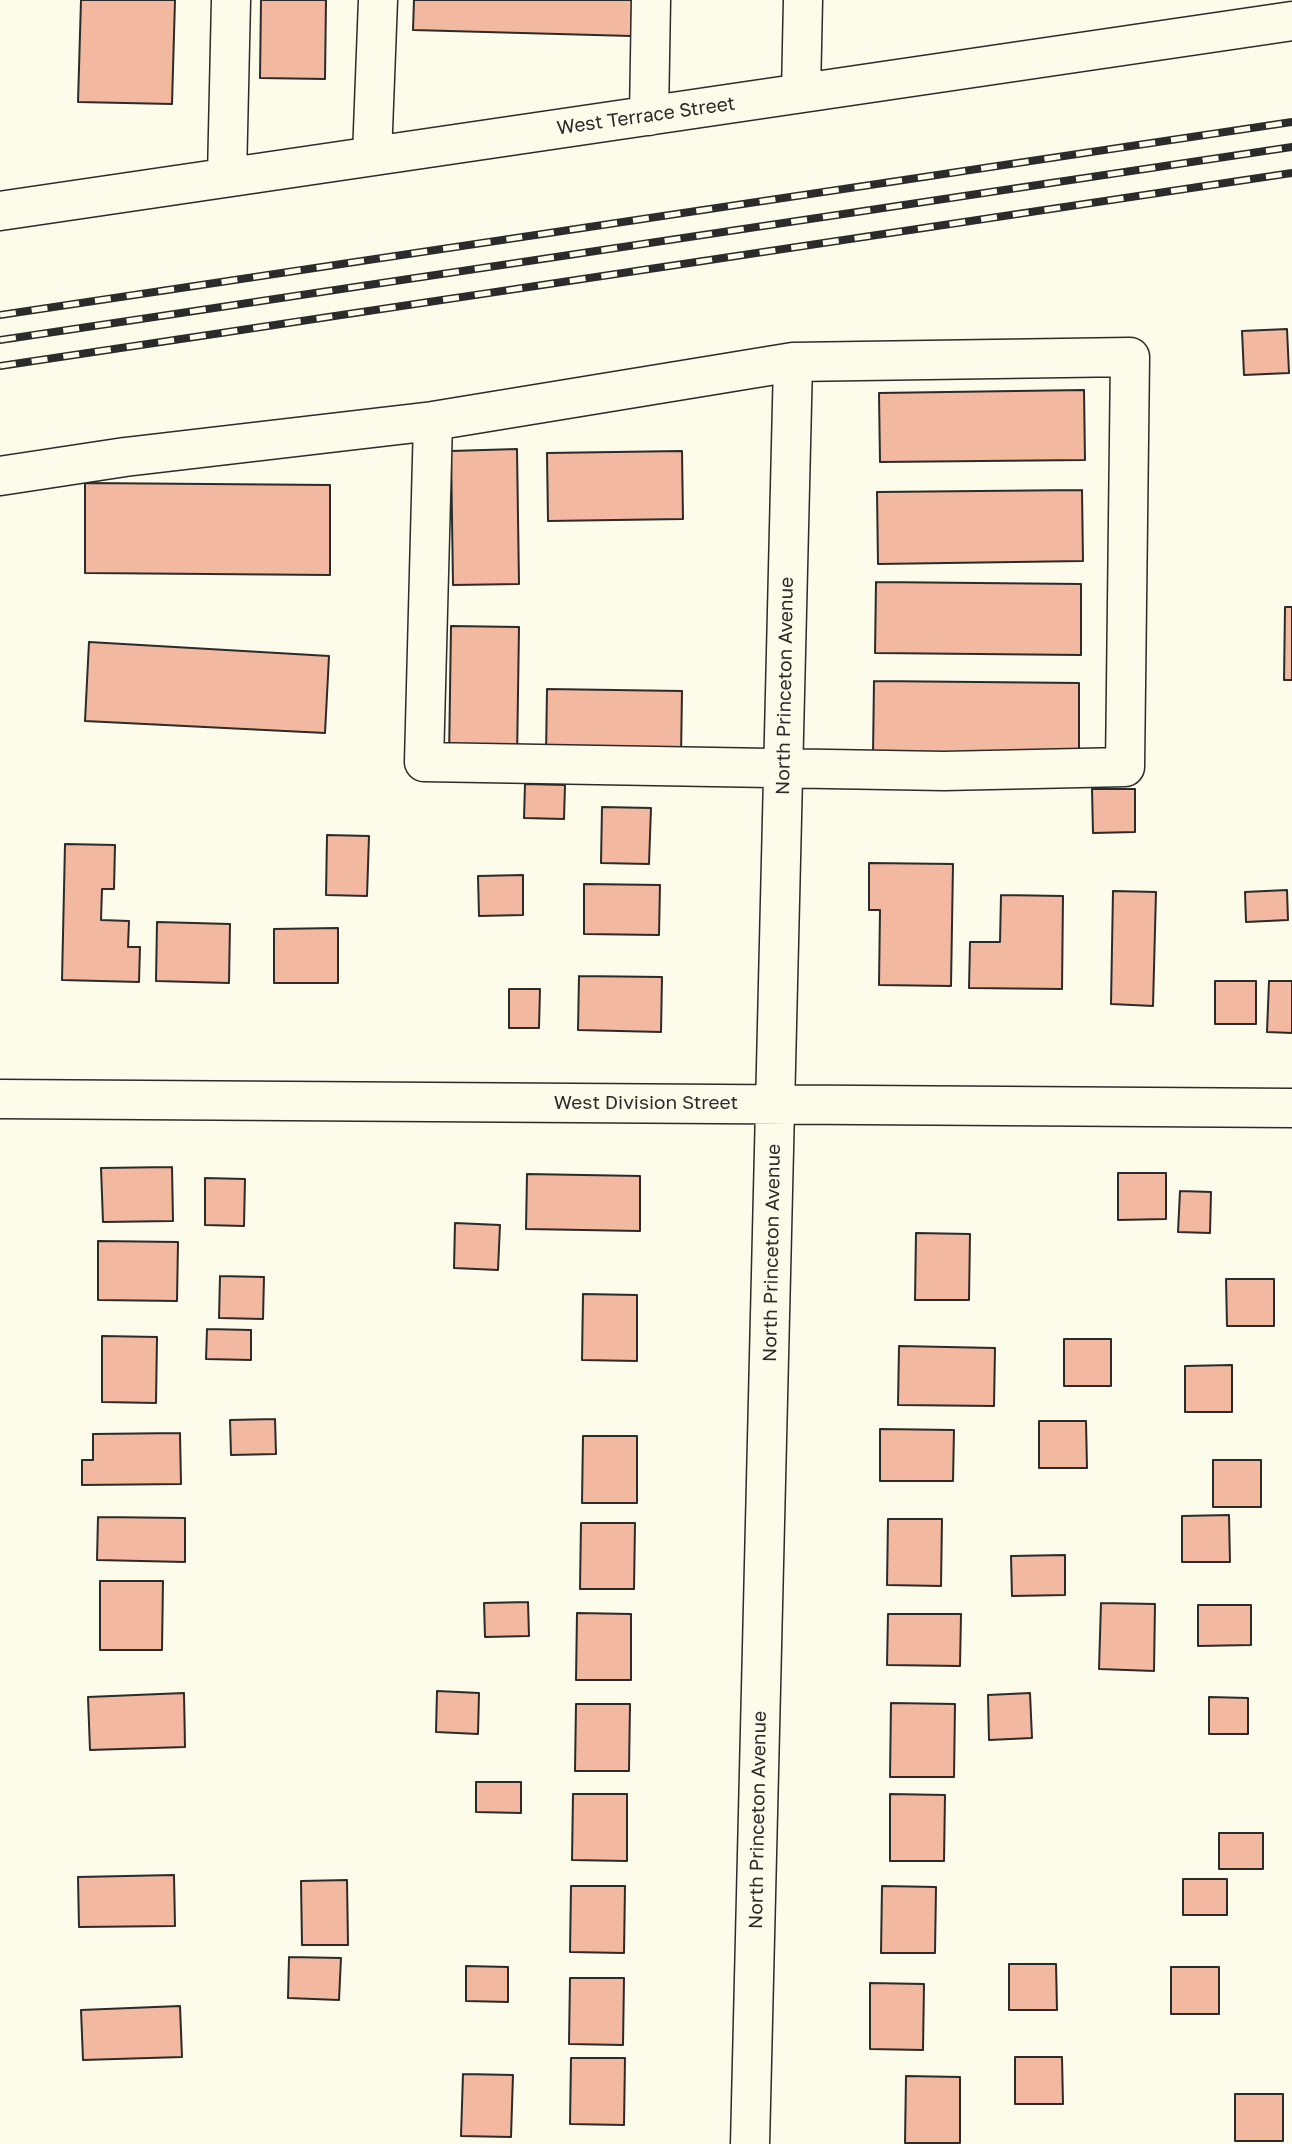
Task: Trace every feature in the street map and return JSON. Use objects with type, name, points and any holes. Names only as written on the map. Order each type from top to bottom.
[{"type":"street","points":[[227,177],[231,0]]},
{"type":"street","points":[[372,156],[378,0]]},
{"type":"street","points":[[649,116],[651,0]]},
{"type":"street","points":[[801,93],[803,0]]},
{"type":"street","name":"West Terrace Street","points":[[0,211],[1292,21]]},
{"type":"street","points":[[0,476],[125,457],[432,421],[793,362],[1130,357],[1125,767],[944,771],[424,762],[432,421]]},
{"type":"street","name":"North Princeton Avenue","points":[[750,2144],[793,362]]},
{"type":"street","name":"West Division Street","points":[[0,1099],[1292,1108]]},
{"type":"building","points":[[81,0],[175,0],[172,104],[78,102]]},
{"type":"building","points":[[261,0],[326,0],[325,79],[260,78]]},
{"type":"building","points":[[414,0],[632,0],[631,36],[413,30]]},
{"type":"building","points":[[1287,329],[1289,373],[1244,375],[1242,331]]},
{"type":"building","points":[[1084,390],[1085,460],[880,462],[879,393]]},
{"type":"building","points":[[517,449],[519,584],[453,585],[451,451]]},
{"type":"building","points":[[682,451],[683,519],[548,521],[547,453]]},
{"type":"building","points":[[85,483],[330,485],[330,575],[85,573]]},
{"type":"building","points":[[1082,490],[1083,561],[878,564],[877,492]]},
{"type":"building","points":[[876,582],[1081,584],[1081,655],[875,653]]},
{"type":"building","points":[[1285,607],[1292,607],[1292,680],[1284,680]]},
{"type":"building","points":[[451,626],[519,627],[517,760],[449,759]]},
{"type":"building","points":[[89,642],[329,656],[325,733],[85,721]]},
{"type":"building","points":[[874,681],[1079,683],[1079,754],[873,754]]},
{"type":"building","points":[[547,689],[682,691],[681,757],[546,755]]},
{"type":"building","points":[[525,784],[565,785],[564,819],[524,818]]},
{"type":"building","points":[[1092,789],[1135,789],[1135,832],[1093,833]]},
{"type":"building","points":[[602,807],[651,808],[649,864],[601,863]]},
{"type":"building","points":[[327,835],[369,836],[367,896],[326,895]]},
{"type":"building","points":[[65,844],[115,845],[114,889],[102,889],[101,920],[129,921],[128,947],[140,947],[139,982],[62,980]]},
{"type":"building","points":[[869,863],[953,864],[951,986],[879,985],[880,910],[869,910]]},
{"type":"building","points":[[523,875],[523,915],[479,916],[478,876]]},
{"type":"building","points":[[584,884],[660,885],[659,935],[584,934]]},
{"type":"building","points":[[1287,890],[1288,920],[1246,922],[1245,892]]},
{"type":"building","points":[[1113,891],[1156,892],[1153,1006],[1111,1004]]},
{"type":"building","points":[[1001,895],[1063,896],[1062,989],[969,988],[970,942],[1000,942]]},
{"type":"building","points":[[157,922],[230,924],[229,983],[156,981]]},
{"type":"building","points":[[338,928],[338,983],[274,983],[274,929]]},
{"type":"building","points":[[579,976],[662,977],[661,1032],[578,1030]]},
{"type":"building","points":[[1215,981],[1256,981],[1256,1024],[1215,1024]]},
{"type":"building","points":[[1269,981],[1292,981],[1292,1033],[1267,1032]]},
{"type":"building","points":[[509,989],[540,989],[539,1028],[509,1028]]},
{"type":"building","points":[[172,1167],[173,1221],[103,1222],[101,1168]]},
{"type":"building","points":[[1118,1173],[1166,1173],[1166,1219],[1118,1220]]},
{"type":"building","points":[[527,1174],[640,1176],[640,1231],[526,1229]]},
{"type":"building","points":[[205,1178],[245,1179],[244,1226],[205,1225]]},
{"type":"building","points":[[1180,1191],[1211,1192],[1210,1233],[1178,1232]]},
{"type":"building","points":[[455,1223],[500,1225],[498,1270],[454,1268]]},
{"type":"building","points":[[916,1233],[970,1234],[969,1300],[915,1300]]},
{"type":"building","points":[[98,1241],[178,1242],[177,1301],[98,1300]]},
{"type":"building","points":[[220,1276],[264,1277],[263,1319],[219,1318]]},
{"type":"building","points":[[1226,1279],[1274,1279],[1274,1326],[1227,1326]]},
{"type":"building","points":[[583,1294],[637,1295],[637,1361],[582,1360]]},
{"type":"building","points":[[207,1329],[251,1330],[251,1360],[206,1359]]},
{"type":"building","points":[[102,1336],[157,1337],[156,1403],[102,1402]]},
{"type":"building","points":[[1064,1339],[1111,1339],[1111,1386],[1064,1386]]},
{"type":"building","points":[[899,1346],[995,1348],[994,1406],[898,1405]]},
{"type":"building","points":[[1232,1365],[1232,1412],[1185,1412],[1185,1366]]},
{"type":"building","points":[[275,1419],[276,1454],[231,1455],[230,1420]]},
{"type":"building","points":[[1039,1421],[1086,1421],[1087,1468],[1039,1468]]},
{"type":"building","points":[[880,1429],[954,1430],[953,1481],[880,1481]]},
{"type":"building","points":[[180,1433],[181,1484],[82,1485],[82,1460],[93,1460],[93,1434]]},
{"type":"building","points":[[583,1436],[637,1436],[637,1503],[582,1503]]},
{"type":"building","points":[[1213,1460],[1261,1460],[1261,1507],[1213,1507]]},
{"type":"building","points":[[1229,1515],[1230,1562],[1182,1562],[1182,1516]]},
{"type":"building","points":[[98,1517],[185,1518],[185,1562],[97,1560]]},
{"type":"building","points":[[888,1519],[942,1519],[941,1586],[887,1585]]},
{"type":"building","points":[[581,1523],[635,1523],[634,1589],[580,1589]]},
{"type":"building","points":[[1065,1555],[1065,1595],[1012,1596],[1011,1556]]},
{"type":"building","points":[[100,1581],[163,1581],[162,1650],[100,1650]]},
{"type":"building","points":[[528,1602],[529,1636],[485,1637],[484,1603]]},
{"type":"building","points":[[1101,1603],[1155,1604],[1154,1671],[1099,1669]]},
{"type":"building","points":[[1198,1605],[1251,1605],[1251,1645],[1198,1646]]},
{"type":"building","points":[[577,1613],[631,1614],[631,1680],[576,1680]]},
{"type":"building","points":[[888,1614],[961,1614],[960,1666],[887,1665]]},
{"type":"building","points":[[437,1691],[479,1693],[478,1734],[436,1732]]},
{"type":"building","points":[[184,1693],[185,1747],[90,1750],[88,1697]]},
{"type":"building","points":[[1030,1693],[1032,1738],[989,1740],[988,1695]]},
{"type":"building","points":[[1209,1697],[1248,1698],[1248,1734],[1209,1734]]},
{"type":"building","points":[[891,1703],[955,1704],[954,1777],[890,1777]]},
{"type":"building","points":[[576,1704],[630,1704],[629,1771],[575,1771]]},
{"type":"building","points":[[476,1782],[521,1782],[521,1813],[476,1812]]},
{"type":"building","points":[[573,1794],[627,1794],[627,1861],[572,1860]]},
{"type":"building","points":[[890,1794],[945,1795],[944,1861],[890,1861]]},
{"type":"building","points":[[1219,1833],[1263,1833],[1263,1869],[1219,1869]]},
{"type":"building","points":[[174,1875],[175,1926],[79,1927],[78,1877]]},
{"type":"building","points":[[1183,1879],[1227,1879],[1227,1915],[1183,1915]]},
{"type":"building","points":[[347,1880],[348,1945],[302,1945],[301,1881]]},
{"type":"building","points":[[571,1886],[625,1886],[624,1953],[570,1952]]},
{"type":"building","points":[[882,1886],[936,1887],[935,1953],[881,1953]]},
{"type":"building","points":[[289,1957],[341,1958],[339,2000],[288,1998]]},
{"type":"building","points":[[1009,1964],[1056,1964],[1057,2010],[1009,2010]]},
{"type":"building","points":[[466,1966],[508,1967],[508,2002],[466,2001]]},
{"type":"building","points":[[1171,1967],[1219,1967],[1219,2014],[1171,2014]]},
{"type":"building","points":[[570,1978],[624,1978],[623,2045],[569,2044]]},
{"type":"building","points":[[870,1983],[924,1984],[923,2050],[870,2049]]},
{"type":"building","points":[[180,2006],[182,2057],[83,2060],[81,2010]]},
{"type":"building","points":[[1015,2057],[1062,2057],[1063,2104],[1015,2104]]},
{"type":"building","points":[[571,2058],[625,2058],[624,2125],[570,2124]]},
{"type":"building","points":[[463,2074],[513,2075],[511,2137],[461,2136]]},
{"type":"building","points":[[906,2076],[960,2077],[960,2143],[905,2143]]},
{"type":"building","points":[[1235,2094],[1283,2094],[1283,2141],[1235,2141]]},
{"type":"railway","points":[[0,315],[1292,122]]},
{"type":"railway","points":[[0,340],[1292,147]]},
{"type":"railway","points":[[0,366],[1292,173]]}]
